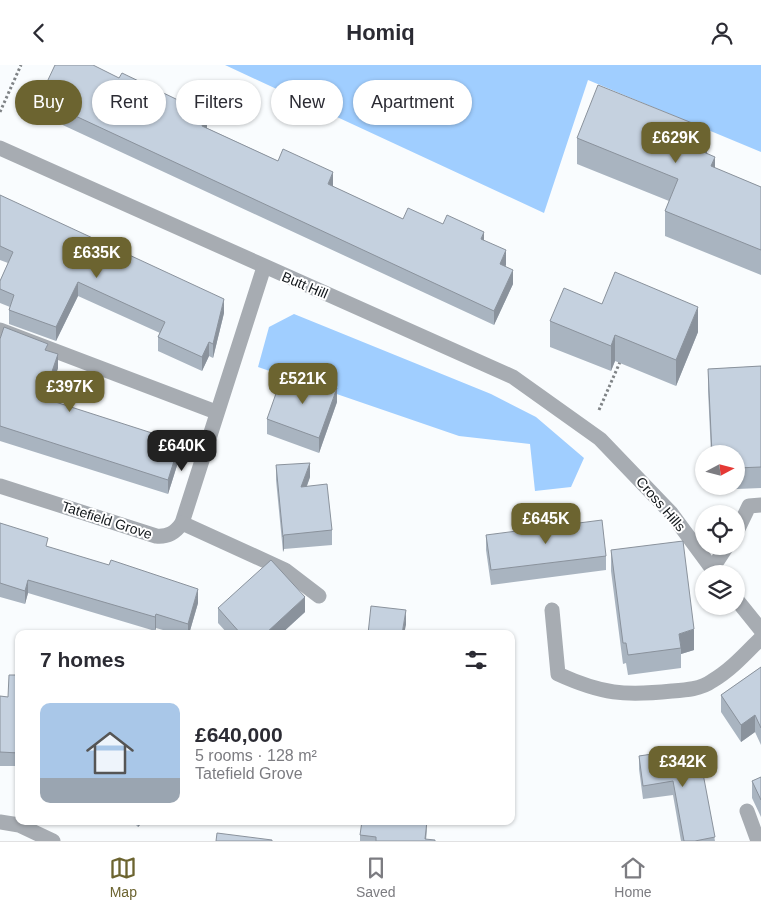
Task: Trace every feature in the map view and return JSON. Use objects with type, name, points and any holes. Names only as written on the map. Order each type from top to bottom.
[{"type":"street","name":"Butt Hill","points":[[0,148],[513,377],[600,439]]},
{"type":"street","points":[[264,267],[182,523],[285,570],[319,596]]},
{"type":"street","points":[[0,330],[216,412]]},
{"type":"street","name":"Cross Hills","points":[[600,439],[671,513],[710,565]]},
{"type":"street","name":"Tatefield Grove","points":[[0,486],[156,536],[162,537],[174,533],[182,523]]},
{"type":"street","points":[[745,514],[749,506],[761,505]]},
{"type":"street","points":[[552,610],[558,674],[587,687],[611,693],[636,695],[692,689],[711,683],[727,671],[761,638]]},
{"type":"street","points":[[745,610],[761,630]]},
{"type":"street","points":[[747,811],[758,841]]},
{"type":"street","points":[[0,822],[15,824]]},
{"type":"street","points":[[18,825],[53,841]]},
{"type":"path","points":[[0,112],[21,65]]},
{"type":"path","points":[[598,414],[620,363]]},
{"type":"shaded area","points":[[225,65],[761,65],[761,152],[588,80],[544,213],[354,125],[472,125],[472,80],[353,80],[353,124],[343,120],[343,80],[271,80],[271,86],[261,80]]},
{"type":"shaded area","points":[[294,314],[491,394],[536,417],[584,458],[571,487],[535,491],[530,444],[459,436],[258,367],[269,327]]},
{"type":"building","points":[[55,65],[93,65],[119,78],[122,73],[137,80],[92,80],[92,124],[82,119],[82,80],[48,80]]},
{"type":"building","points":[[598,85],[707,129],[699,150],[715,157],[711,166],[761,187],[761,250],[665,211],[678,179],[577,138]]},
{"type":"building","points":[[166,94],[176,99],[176,125],[202,125],[278,161],[283,149],[333,172],[328,184],[403,219],[408,208],[443,224],[447,215],[484,232],[481,239],[506,250],[500,264],[513,270],[494,311],[95,125],[166,125]]},
{"type":"building","points":[[0,195],[224,299],[213,344],[209,342],[202,357],[158,337],[165,322],[78,282],[56,327],[9,310],[14,295],[0,289],[0,281],[13,252],[0,246]]},
{"type":"building","points":[[615,272],[698,307],[676,360],[615,335],[611,346],[550,321],[564,288],[602,304]]},
{"type":"building","points":[[4,327],[48,344],[45,350],[58,354],[43,398],[180,442],[168,480],[0,426],[0,339]]},
{"type":"building","points":[[761,366],[761,467],[745,468],[745,445],[712,445],[708,369]]},
{"type":"building","points":[[296,373],[337,388],[319,438],[267,419],[279,385],[290,389]]},
{"type":"building","points":[[310,463],[301,487],[327,484],[332,530],[284,535],[283,537],[276,465]]},
{"type":"building","points":[[602,520],[606,556],[491,570],[486,535]]},
{"type":"building","points":[[0,523],[48,538],[46,546],[109,565],[111,560],[198,589],[188,624],[156,614],[155,617],[28,580],[25,591],[0,583]]},
{"type":"building","points":[[683,541],[694,629],[679,634],[681,648],[628,655],[626,643],[623,643],[611,550]]},
{"type":"building","points":[[271,560],[305,597],[269,630],[237,630],[218,608]]},
{"type":"building","points":[[371,606],[406,610],[403,630],[368,630]]},
{"type":"building","points":[[761,667],[761,728],[755,715],[741,725],[721,695]]},
{"type":"building","points":[[9,675],[15,675],[15,753],[0,752],[0,696],[8,697]]},
{"type":"building","points":[[698,747],[715,837],[684,841],[673,781],[643,786],[639,756]]},
{"type":"building","points":[[761,777],[761,800],[752,781]]},
{"type":"building","points":[[361,825],[427,825],[425,839],[435,841],[376,841],[376,837],[360,835]]},
{"type":"building","points":[[217,833],[272,840],[272,841],[216,841]]}]
